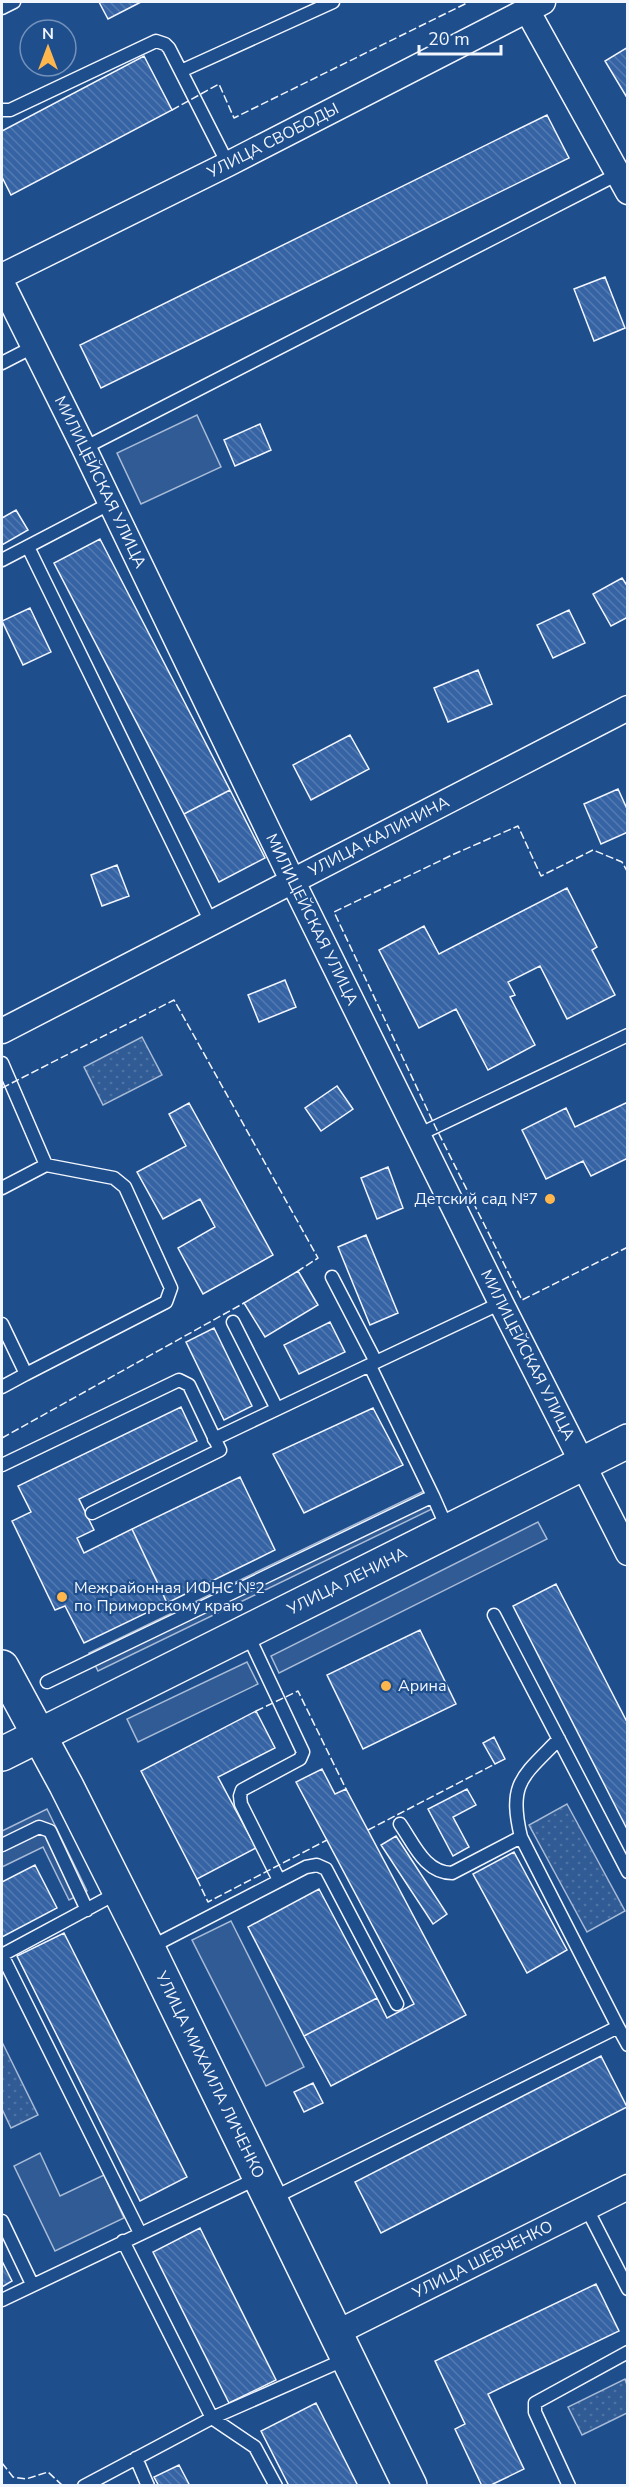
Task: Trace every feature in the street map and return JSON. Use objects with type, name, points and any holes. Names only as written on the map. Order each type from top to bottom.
[{"type":"main road","name":"УЛИЦА ЛЕНИНА","points":[[2,1754],[627,1441]]},
{"type":"main road","name":"УЛИЦА МИХАИЛА ЛИЧЕНКО","points":[[2,1667],[37,1736],[66,1785],[148,1948],[410,2486]]},
{"type":"street","name":"УЛИЦА СВОБОДЫ","points":[[2,276],[228,164],[535,6]]},
{"type":"street","points":[[535,6],[622,183]]},
{"type":"street","name":"МИЛИЦЕЙСКАЯ УЛИЦА","points":[[2,283],[84,447],[293,882],[627,1553]]},
{"type":"street","name":"УЛИЦА КАЛИНИНА","points":[[2,1031],[627,708]]},
{"type":"street","name":"УЛИЦА ШЕВЧЕНКО","points":[[342,2346],[627,2187]]},
{"type":"lane","points":[[2,8],[14,2]]},
{"type":"lane","points":[[181,71],[333,2]]},
{"type":"lane","points":[[2,110],[10,110],[156,41],[169,48],[228,164]]},
{"type":"lane","points":[[84,447],[622,183]]},
{"type":"lane","points":[[2,363],[33,347]]},
{"type":"lane","points":[[2,560],[111,503]]},
{"type":"lane","points":[[28,547],[212,922]]},
{"type":"lane","points":[[418,1135],[627,1035]]},
{"type":"lane","points":[[2,1063],[46,1165]]},
{"type":"lane","points":[[2,1188],[46,1165],[114,1178],[125,1187],[171,1288],[166,1302],[2,1387]]},
{"type":"lane","points":[[332,1276],[448,1531]]},
{"type":"lane","points":[[214,1439],[501,1303]]},
{"type":"lane","points":[[233,1322],[277,1409]]},
{"type":"lane","points":[[2,1324],[26,1374]]},
{"type":"lane","points":[[2,1465],[179,1380],[189,1385],[220,1450],[92,1513]]},
{"type":"lane","points":[[47,1682],[433,1496]]},
{"type":"lane","points":[[494,1615],[627,1872]]},
{"type":"lane","points":[[246,1632],[303,1752],[300,1760],[242,1790],[240,1796],[241,1804],[279,1880]]},
{"type":"lane","points":[[559,1739],[532,1767],[518,1786],[517,1817],[522,1837],[627,2045]]},
{"type":"lane","points":[[400,1824],[429,1866],[440,1873],[452,1873],[522,1837]]},
{"type":"lane","points":[[2,1845],[39,1827],[50,1831],[87,1910]]},
{"type":"lane","points":[[148,1948],[279,1880],[306,1867],[317,1865],[326,1869],[397,2004]]},
{"type":"lane","points":[[119,1892],[2,1955],[140,2233]]},
{"type":"lane","points":[[2,2300],[140,2233],[264,2189],[618,2027]]},
{"type":"lane","points":[[588,2209],[627,2289]]},
{"type":"lane","points":[[2,2221],[32,2284]]},
{"type":"lane","points":[[123,2241],[212,2418],[255,2447],[276,2486]]},
{"type":"lane","points":[[84,2486],[342,2346]]},
{"type":"lane","points":[[569,2486],[535,2412],[535,2403],[627,2352]]},
{"type":"lane","points":[[136,2458],[148,2486]]},
{"type":"shaded area","points":[[197,415],[221,467],[141,504],[117,453]]},
{"type":"shaded area","points":[[142,1037],[162,1075],[103,1105],[84,1067]]},
{"type":"shaded area","points":[[426,1490],[434,1508],[98,1671],[89,1653]]},
{"type":"shaded area","points":[[538,1522],[547,1539],[279,1673],[271,1656]]},
{"type":"shaded area","points":[[247,1662],[258,1684],[138,1742],[127,1719]]},
{"type":"shaded area","points":[[567,1804],[625,1911],[587,1932],[529,1825]]},
{"type":"shaded area","points":[[47,1809],[87,1891],[69,1900],[43,1847],[2,1867],[2,1831]]},
{"type":"shaded area","points":[[231,1921],[304,2067],[266,2086],[192,1940]]},
{"type":"shaded area","points":[[2,2042],[38,2115],[11,2128],[2,2109]]},
{"type":"shaded area","points":[[40,2153],[60,2196],[104,2175],[124,2218],[55,2251],[14,2166]]},
{"type":"shaded area","points":[[625,2379],[627,2413],[582,2435],[568,2407]]},
{"type":"building","points":[[99,2],[141,2],[108,19]]},
{"type":"building","points":[[628,47],[628,94],[626,96],[605,61]]},
{"type":"building","points":[[144,56],[172,110],[11,195],[2,177],[2,131]]},
{"type":"building","points":[[547,115],[569,158],[101,388],[80,345]]},
{"type":"building","points":[[605,277],[625,328],[594,341],[574,289]]},
{"type":"building","points":[[260,424],[271,450],[235,466],[224,440]]},
{"type":"building","points":[[16,510],[28,530],[2,545],[2,518]]},
{"type":"building","points":[[100,539],[230,790],[184,814],[54,563]]},
{"type":"building","points":[[622,578],[628,587],[628,617],[611,626],[593,594]]},
{"type":"building","points":[[30,608],[51,652],[23,665],[2,621]]},
{"type":"building","points":[[569,610],[585,643],[553,658],[537,625]]},
{"type":"building","points":[[478,670],[492,704],[448,722],[434,688]]},
{"type":"building","points":[[350,735],[369,769],[311,800],[293,765]]},
{"type":"building","points":[[618,789],[628,811],[628,832],[601,844],[584,804]]},
{"type":"building","points":[[230,790],[265,858],[219,882],[184,814]]},
{"type":"building","points":[[117,865],[129,896],[102,906],[91,875]]},
{"type":"building","points":[[567,888],[597,947],[592,950],[615,995],[567,1019],[540,966],[508,982],[515,995],[510,997],[535,1045],[488,1070],[456,1009],[419,1028],[379,950],[424,926],[439,954]]},
{"type":"building","points":[[285,980],[296,1007],[259,1022],[248,995]]},
{"type":"building","points":[[337,1086],[353,1109],[321,1131],[305,1108]]},
{"type":"building","points":[[628,1102],[628,1158],[591,1176],[583,1161],[546,1179],[522,1130],[566,1108],[575,1127]]},
{"type":"building","points":[[189,1103],[273,1255],[203,1294],[178,1248],[215,1227],[200,1199],[163,1219],[137,1172],[186,1146],[169,1114]]},
{"type":"building","points":[[388,1167],[403,1208],[377,1219],[361,1178]]},
{"type":"building","points":[[366,1235],[398,1313],[370,1325],[338,1247]]},
{"type":"building","points":[[298,1271],[318,1305],[265,1337],[244,1303]]},
{"type":"building","points":[[330,1322],[345,1352],[299,1374],[284,1345]]},
{"type":"building","points":[[214,1328],[252,1406],[224,1420],[186,1342]]},
{"type":"building","points":[[181,1407],[197,1441],[79,1499],[94,1530],[77,1538],[84,1553],[132,1529],[167,1603],[84,1643],[65,1606],[55,1610],[12,1521],[31,1512],[18,1486]]},
{"type":"building","points":[[373,1408],[403,1465],[304,1513],[273,1454]]},
{"type":"building","points":[[240,1477],[275,1550],[167,1603],[132,1529]]},
{"type":"building","points":[[556,1584],[628,1724],[628,1831],[513,1606]]},
{"type":"building","points":[[420,1630],[456,1704],[363,1749],[327,1675]]},
{"type":"building","points":[[256,1711],[275,1748],[218,1777],[256,1848],[197,1879],[141,1771]]},
{"type":"building","points":[[494,1737],[505,1759],[495,1764],[483,1743]]},
{"type":"building","points":[[322,1769],[335,1794],[346,1789],[466,2015],[331,2086],[304,2036],[377,1998],[387,2018],[414,2004],[296,1782]]},
{"type":"building","points":[[467,1789],[476,1805],[453,1817],[469,1847],[453,1856],[428,1809]]},
{"type":"building","points":[[396,1836],[447,1914],[433,1924],[381,1845]]},
{"type":"building","points":[[514,1852],[567,1950],[527,1973],[473,1874]]},
{"type":"building","points":[[35,1865],[57,1908],[2,1937],[2,1882]]},
{"type":"building","points":[[319,1889],[377,1998],[304,2036],[248,1927]]},
{"type":"building","points":[[64,1933],[187,2177],[140,2201],[17,1956]]},
{"type":"building","points":[[601,2056],[627,2107],[381,2233],[355,2182]]},
{"type":"building","points":[[313,2083],[323,2103],[304,2112],[294,2092]]},
{"type":"building","points":[[200,2228],[276,2380],[229,2403],[153,2252]]},
{"type":"building","points":[[2,2261],[12,2281],[2,2287]]},
{"type":"building","points":[[596,2284],[619,2331],[488,2394],[524,2469],[489,2486],[482,2486],[455,2429],[465,2424],[435,2361]]},
{"type":"building","points":[[316,2403],[358,2486],[289,2486],[261,2431]]},
{"type":"building","points":[[179,2465],[190,2486],[159,2486],[154,2477]]},
{"type":"fence","points":[[172,110],[219,84],[234,118],[469,2]]},
{"type":"fence","points":[[628,873],[622,862],[593,850],[541,876],[518,826],[334,912],[435,1126],[522,1300],[628,1247]]},
{"type":"fence","points":[[2,1088],[174,1000],[318,1258],[298,1271]]},
{"type":"fence","points":[[2,1438],[244,1303]]},
{"type":"fence","points":[[256,1711],[298,1691],[346,1789]]},
{"type":"fence","points":[[368,1830],[495,1764]]},
{"type":"fence","points":[[197,1879],[208,1902],[327,1840]]},
{"type":"fence","points":[[2,2463],[13,2477],[26,2479],[48,2472],[63,2486]]},
{"type":"place","name":"Детский сад №7","points":[[550,1199]]},
{"type":"place","name":"Межрайонная ИФНС №2 по Приморскому краю","points":[[62,1597]]},
{"type":"place","name":"Арина","points":[[386,1686]]}]
